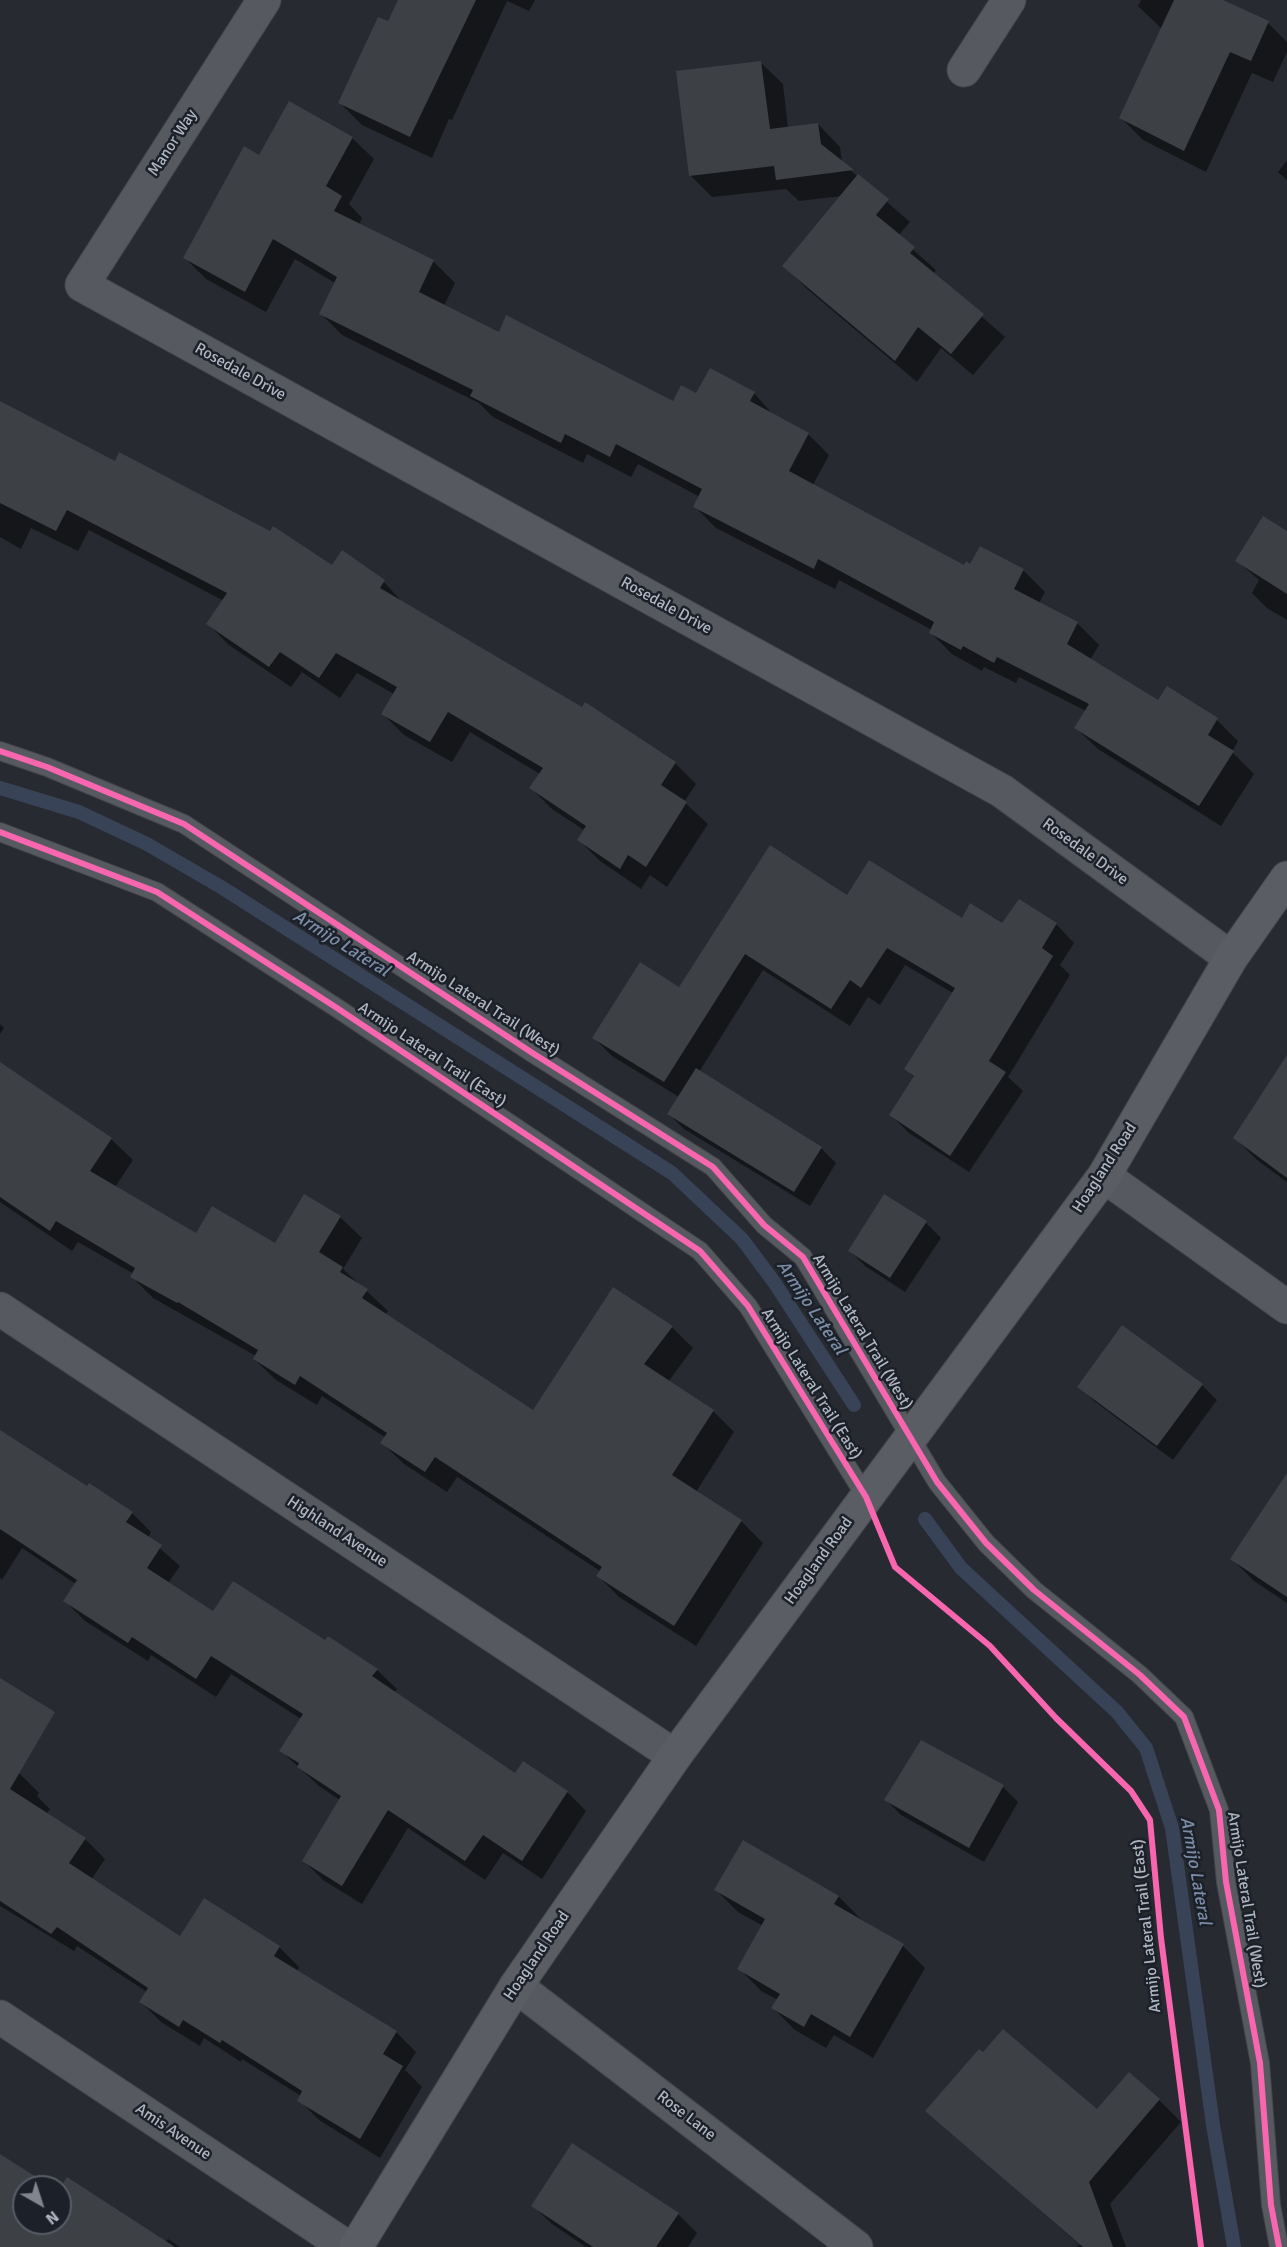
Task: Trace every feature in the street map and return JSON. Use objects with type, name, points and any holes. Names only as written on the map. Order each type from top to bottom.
[{"type":"street","name":"Manor Way","points":[[82,285],[264,0]]},
{"type":"street","points":[[964,70],[1009,0]]},
{"type":"street","name":"Rosedale Drive","points":[[82,285],[1002,791],[1231,958]]},
{"type":"street","name":"Hoagland Road","points":[[356,2247],[516,1986],[675,1756],[1104,1176],[1231,958],[1287,878]]},
{"type":"street","points":[[1104,1176],[1287,1307]]},
{"type":"street","name":"Highland Avenue","points":[[0,1309],[675,1756]]},
{"type":"street","name":"Rose Lane","points":[[516,1986],[856,2247]]},
{"type":"street","name":"Amis Avenue","points":[[0,2017],[346,2247]]},
{"type":"lane","name":"Armijo Lateral Trail (West)","points":[[0,751],[47,766],[184,824],[534,1054],[713,1167],[764,1225],[803,1257],[937,1482],[986,1543],[1034,1590],[1140,1675],[1184,1717],[1219,1810],[1226,1882],[1260,2063],[1271,2205],[1279,2247]]},
{"type":"lane","name":"Armijo Lateral Trail (East)","points":[[0,832],[156,892],[337,1008],[700,1251],[748,1306],[866,1497]]},
{"type":"building","points":[[398,0],[476,0],[410,137],[338,103],[378,17],[388,21]]},
{"type":"building","points":[[1174,0],[1223,0],[1269,21],[1251,61],[1230,52],[1184,151],[1119,118]]},
{"type":"building","points":[[761,61],[770,129],[818,123],[821,144],[854,170],[776,180],[774,166],[689,176],[676,71]]},
{"type":"building","points":[[289,101],[353,137],[326,186],[342,196],[334,211],[434,260],[419,292],[499,332],[506,315],[673,401],[681,385],[696,393],[710,368],[755,392],[750,401],[809,433],[789,471],[964,565],[966,561],[970,564],[980,546],[1024,569],[1014,589],[1078,622],[1067,644],[1158,700],[1167,686],[1218,718],[1208,735],[1234,751],[1199,806],[1074,728],[1089,704],[997,657],[994,663],[963,646],[961,650],[929,633],[934,622],[818,559],[814,569],[693,507],[702,489],[616,444],[610,457],[565,434],[561,443],[470,396],[473,390],[319,314],[337,277],[273,239],[245,292],[183,258],[244,146],[259,155]]},
{"type":"building","points":[[858,174],[889,199],[876,215],[915,247],[910,253],[984,314],[951,354],[918,327],[895,361],[782,266]]},
{"type":"building","points":[[0,401],[115,461],[119,452],[270,531],[273,526],[332,565],[342,550],[385,580],[380,588],[582,707],[585,702],[676,762],[661,785],[687,802],[646,867],[628,855],[620,869],[577,840],[586,826],[529,788],[543,768],[448,712],[430,742],[381,714],[397,687],[336,653],[319,678],[280,652],[269,667],[206,624],[227,593],[67,510],[56,531],[0,503]]},
{"type":"building","points":[[1263,516],[1287,531],[1287,594],[1235,561]]},
{"type":"building","points":[[770,845],[847,895],[869,860],[962,918],[970,903],[1002,923],[1019,899],[1057,923],[1042,948],[1053,956],[989,1061],[1006,1072],[950,1156],[889,1115],[914,1076],[904,1069],[955,988],[887,948],[861,988],[850,980],[831,1009],[745,954],[664,1082],[592,1038],[640,962],[679,987]]},
{"type":"building","points":[[1287,1055],[1287,1178],[1233,1138]]},
{"type":"building","points":[[0,1062],[112,1138],[90,1171],[196,1233],[212,1206],[275,1243],[304,1194],[341,1216],[319,1252],[343,1267],[340,1272],[368,1289],[362,1298],[533,1410],[613,1287],[673,1326],[644,1364],[714,1410],[672,1475],[742,1520],[674,1626],[596,1576],[602,1567],[435,1457],[425,1472],[380,1443],[387,1433],[300,1376],[295,1385],[253,1359],[258,1350],[178,1302],[130,1277],[135,1268],[56,1221],[50,1231],[0,1197]]},
{"type":"building","points":[[696,1068],[822,1147],[794,1192],[667,1114]]},
{"type":"building","points":[[884,1194],[927,1221],[890,1278],[848,1251]]},
{"type":"building","points":[[1122,1325],[1203,1384],[1157,1446],[1077,1387]]},
{"type":"building","points":[[0,1430],[87,1486],[89,1483],[133,1512],[126,1522],[162,1545],[147,1568],[213,1611],[233,1581],[325,1640],[328,1636],[378,1669],[372,1676],[515,1773],[523,1761],[568,1791],[522,1861],[483,1835],[465,1861],[388,1810],[342,1886],[302,1861],[341,1796],[297,1767],[299,1763],[279,1751],[303,1714],[211,1656],[196,1679],[132,1637],[128,1643],[63,1601],[77,1580],[0,1529]]},
{"type":"building","points":[[1287,1473],[1287,1597],[1230,1559]]},
{"type":"building","points":[[0,1678],[55,1712],[10,1789],[86,1838],[69,1863],[180,1936],[204,1898],[280,1946],[274,1956],[397,2031],[383,2054],[403,2066],[360,2139],[297,2101],[302,2091],[222,2040],[220,2043],[183,2020],[179,2027],[139,2002],[148,1988],[57,1927],[51,1934],[0,1901]]},
{"type":"building","points":[[921,1740],[1004,1785],[969,1848],[884,1800]]},
{"type":"building","points":[[743,1840],[839,1896],[834,1904],[904,1944],[850,2037],[811,2014],[804,2027],[771,2008],[780,1994],[737,1969],[765,1919],[714,1890]]},
{"type":"building","points":[[1003,2029],[1097,2109],[1129,2072],[1160,2099],[1089,2182],[1113,2247],[1083,2247],[925,2111],[979,2049],[983,2052]]},
{"type":"building","points":[[572,2143],[679,2213],[656,2247],[593,2247],[531,2206]]},
{"type":"building","points":[[0,2154],[33,2175],[12,2175],[12,2235],[72,2235],[72,2180],[175,2247],[0,2247]]},
{"type":"waterway","name":"Armijo Lateral","points":[[0,788],[79,812],[147,844],[221,887],[672,1173],[742,1239],[774,1282],[854,1405]]},
{"type":"waterway","name":"Armijo Lateral","points":[[925,1519],[961,1568],[1117,1712],[1146,1748],[1172,1828],[1213,2125],[1234,2247]]},
{"type":"cycle path","points":[[0,751],[47,767],[184,824],[534,1054],[713,1167],[764,1225],[803,1257],[937,1482],[986,1543],[1034,1590],[1140,1675],[1184,1717],[1219,1810],[1226,1882],[1260,2063],[1271,2205],[1279,2247]]},
{"type":"cycle path","points":[[0,832],[157,892],[337,1008],[700,1251],[748,1306],[866,1497],[895,1567],[990,1646],[1056,1718],[1131,1791],[1150,1820],[1161,1938],[1201,2247]]}]
